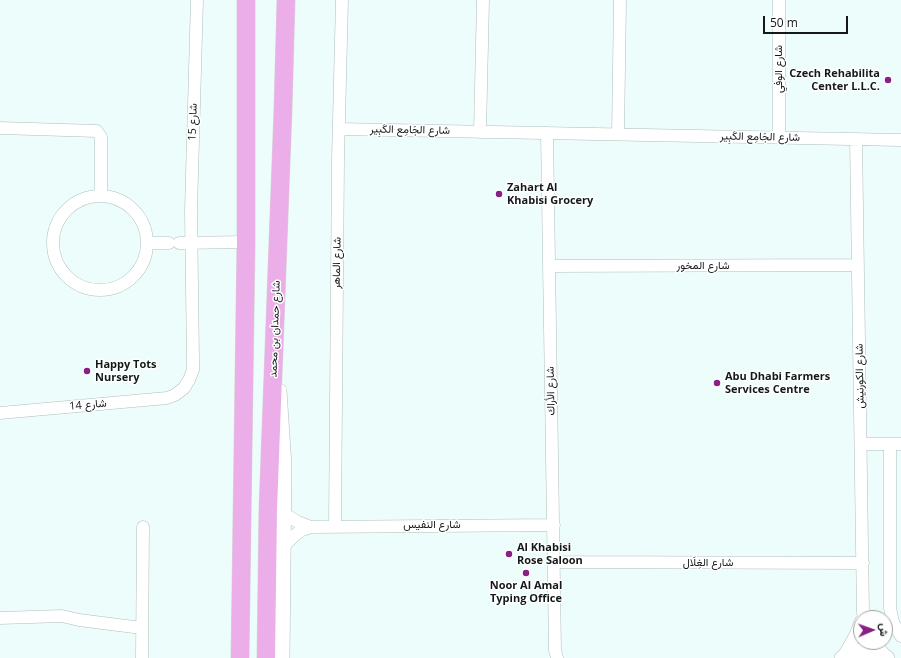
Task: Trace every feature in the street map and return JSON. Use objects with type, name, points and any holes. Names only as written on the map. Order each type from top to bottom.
[{"type":"main road","points":[[240,658],[246,242],[246,0]]},
{"type":"main road","name":"شارع حمدان بن محمد","points":[[266,658],[268,509],[283,109],[285,1]]},
{"type":"street","name":"شارع 15","points":[[176,395],[186,384],[193,370],[180,243],[191,178],[197,0]]},
{"type":"street","name":"شارع الماهر","points":[[335,526],[339,129],[342,0]]},
{"type":"street","points":[[480,132],[483,0]]},
{"type":"street","points":[[618,134],[620,0]]},
{"type":"street","name":"شارع الوفي","points":[[779,0],[779,138]]},
{"type":"street","points":[[0,128],[97,131],[101,137],[101,196]]},
{"type":"street","name":"شارع الجَامِع الكَبِير","points":[[339,129],[901,140]]},
{"type":"street","name":"شارع الأراك","points":[[547,133],[555,655]]},
{"type":"street","name":"شارع الكورنيش","points":[[856,139],[863,610]]},
{"type":"street","points":[[101,196],[118,200],[133,210],[143,226],[146,243],[144,257],[138,269],[125,282],[108,289],[90,289],[73,282],[60,268],[54,251],[54,233],[57,224],[68,209],[75,203],[83,199],[101,196]]},
{"type":"street","points":[[146,243],[246,242]]},
{"type":"street","name":"شارع المخور","points":[[549,266],[858,265]]},
{"type":"street","points":[[274,357],[282,428],[284,466],[282,658]]},
{"type":"street","name":"شارع 14","points":[[0,413],[158,399],[176,395]]},
{"type":"street","points":[[861,444],[896,444],[890,608],[893,622],[901,636]]},
{"type":"street","name":"شارع النفيس","points":[[283,512],[298,522],[311,526],[554,525]]},
{"type":"street","points":[[283,547],[295,535],[311,526]]},
{"type":"street","points":[[142,658],[143,527]]},
{"type":"street","name":"شارع الغِلَال","points":[[554,562],[863,564]]},
{"type":"street","points":[[0,618],[62,616],[79,620],[142,628]]},
{"type":"street","name":"شارع الكورنيش","points":[[842,657],[853,639]]},
{"type":"street","points":[[842,657],[860,651],[878,653],[887,658]]},
{"type":"place","name":"Czech Rehabilita Center L.L.C.","points":[[888,80]]},
{"type":"place","name":"Zahart Al Khabisi Grocery","points":[[499,194]]},
{"type":"place","name":"Happy Tots Nursery","points":[[87,371]]},
{"type":"place","name":"Abu Dhabi Farmers Services Centre","points":[[717,383]]},
{"type":"place","name":"Al Khabisi Rose Saloon","points":[[509,554]]},
{"type":"place","name":"Noor Al Amal Typing Office","points":[[526,573]]}]
